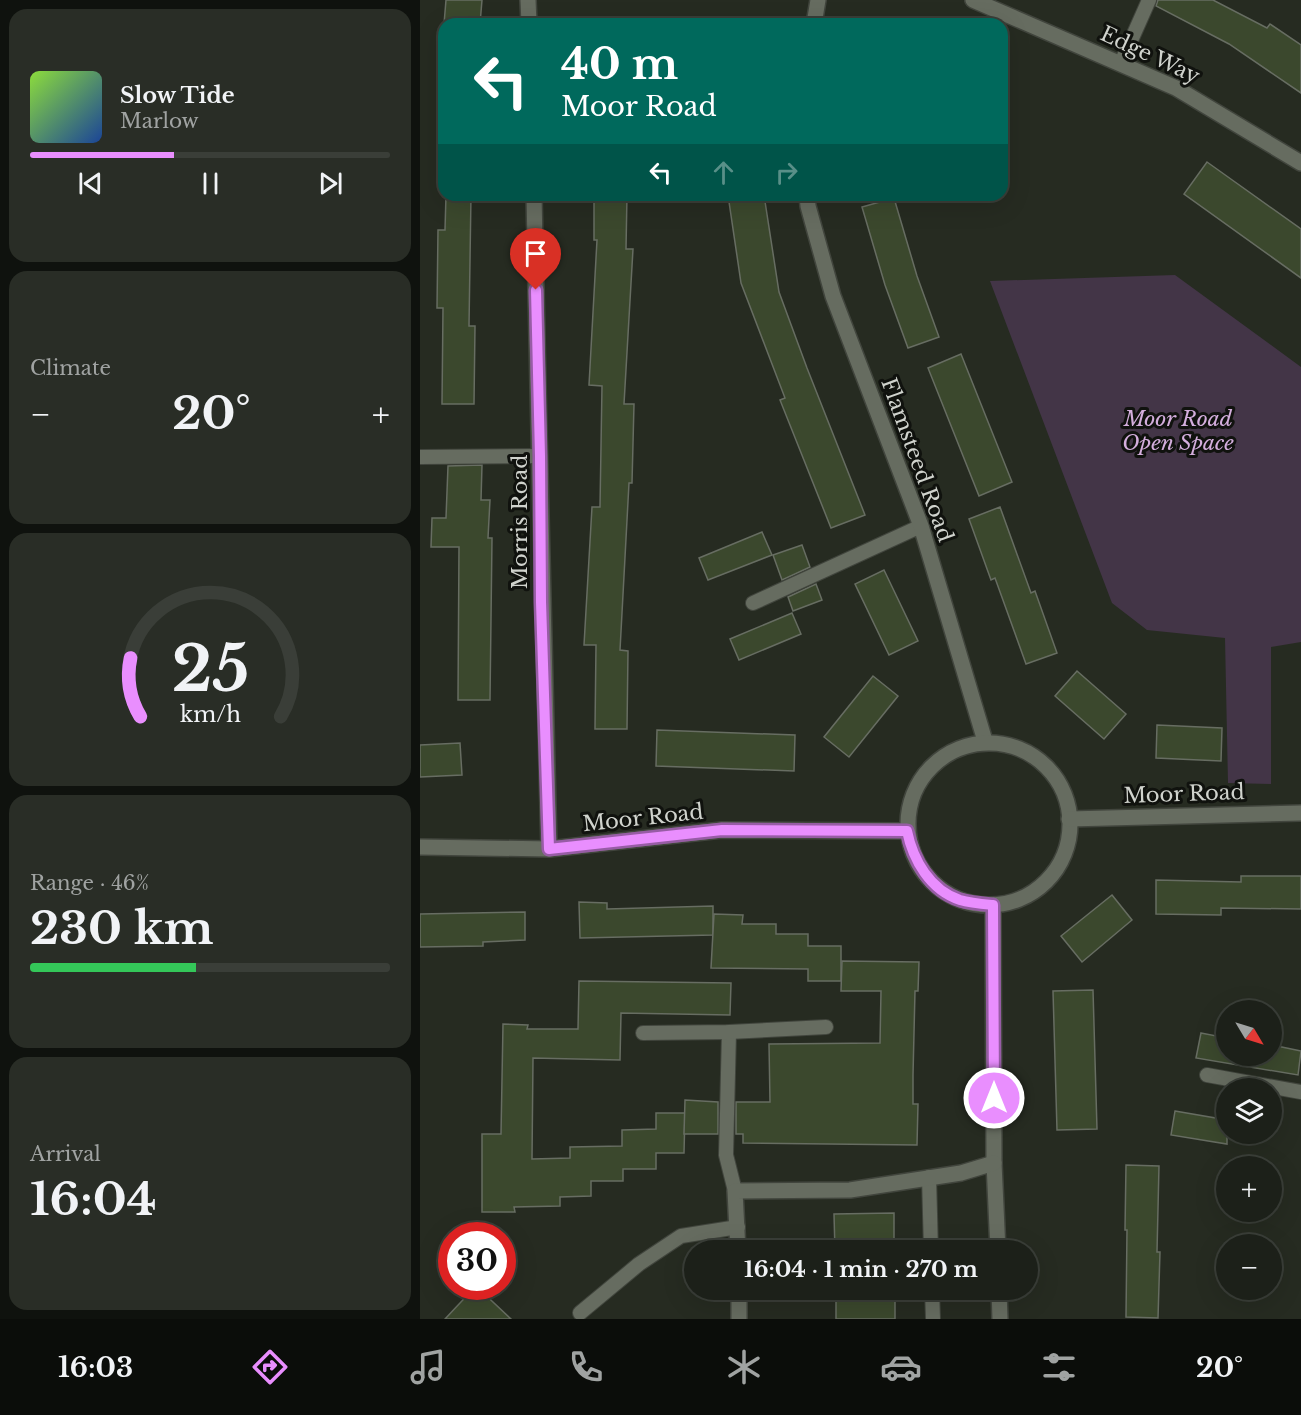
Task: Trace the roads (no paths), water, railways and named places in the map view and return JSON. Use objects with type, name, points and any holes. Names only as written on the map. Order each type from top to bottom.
[{"type":"street","points":[[528,0],[529,18]]},
{"type":"street","points":[[815,18],[819,0]]},
{"type":"street","name":"Edge Way","points":[[973,0],[1176,88],[1301,163]]},
{"type":"street","name":"Morris Road","points":[[534,201],[541,602],[549,849]]},
{"type":"street","name":"Flamsteed Road","points":[[808,201],[833,296],[921,526],[985,741]]},
{"type":"street","points":[[985,741],[1020,747],[1044,763],[1055,775],[1067,800],[1071,829],[1067,847],[1044,884],[1020,899],[993,905],[959,900],[934,885],[922,872],[910,846],[907,831],[909,803],[931,765],[945,754],[985,741]]},
{"type":"street","name":"Moor Road","points":[[1070,819],[1301,813]]},
{"type":"street","name":"Moor Road","points":[[420,847],[549,849],[722,830],[907,831]]},
{"type":"street","points":[[993,905],[994,1163],[998,1240]]},
{"type":"street","points":[[738,1240],[735,1191],[850,1190],[961,1173],[994,1163]]},
{"type":"street","points":[[738,1300],[739,1319]]},
{"type":"street","points":[[999,1300],[1000,1319]]},
{"type":"lane","points":[[1120,63],[1149,0]]},
{"type":"lane","points":[[420,457],[540,456]]},
{"type":"lane","points":[[753,603],[921,526]]},
{"type":"lane","points":[[643,1033],[729,1032],[826,1027]]},
{"type":"lane","points":[[729,1032],[726,1155],[735,1191]]},
{"type":"lane","points":[[1207,1075],[1301,1092]]},
{"type":"lane","points":[[929,1178],[931,1240]]},
{"type":"lane","points":[[580,1313],[639,1264],[681,1236],[738,1227]]},
{"type":"lane","points":[[932,1300],[933,1319]]},
{"type":"park label","name":"Moor Road Open Space","points":[[1178,431]]}]
